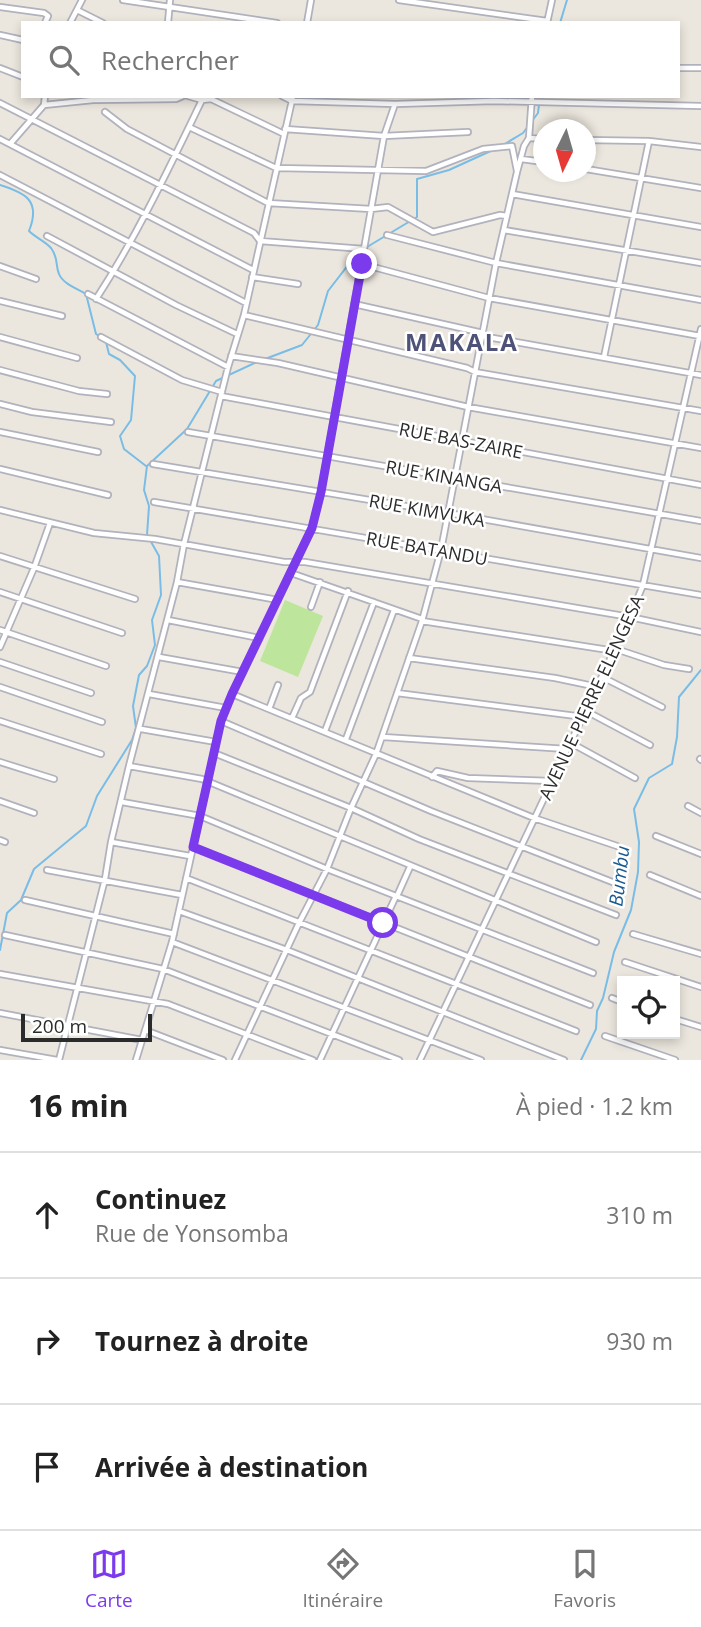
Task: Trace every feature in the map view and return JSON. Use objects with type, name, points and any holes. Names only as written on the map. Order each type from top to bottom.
[{"type":"street","points":[[71,21],[82,0]]},
{"type":"street","points":[[123,0],[170,3],[266,21]]},
{"type":"street","points":[[307,21],[311,0]]},
{"type":"street","points":[[398,0],[540,21]]},
{"type":"street","points":[[547,21],[552,0]]},
{"type":"street","points":[[168,21],[170,3]]},
{"type":"street","points":[[0,7],[44,13],[48,16],[47,21]]},
{"type":"street","points":[[77,10],[99,21]]},
{"type":"street","points":[[0,35],[21,40]]},
{"type":"street","points":[[0,68],[21,76]]},
{"type":"street","points":[[680,68],[701,68]]},
{"type":"street","points":[[44,105],[45,98]]},
{"type":"street","points":[[10,144],[44,105],[93,100],[179,98]]},
{"type":"street","points":[[96,299],[161,185],[204,98],[285,132],[384,136],[468,132]]},
{"type":"street","points":[[0,1050],[58,1060],[105,879],[111,842],[159,657],[221,394],[244,315],[292,99],[395,104],[531,99],[701,106]]},
{"type":"street","points":[[234,1060],[327,869],[351,807],[383,737],[422,620],[441,550],[496,263],[517,172],[529,138],[531,99]]},
{"type":"street","points":[[0,103],[254,233],[260,241],[364,249]]},
{"type":"street","points":[[137,1060],[174,934],[221,721],[312,528],[349,340],[377,169],[395,104]]},
{"type":"street","points":[[105,112],[127,129],[268,203],[371,209],[388,207],[433,232],[499,215],[507,216]]},
{"type":"street","points":[[188,127],[276,168],[426,171],[483,149],[512,146],[517,172]]},
{"type":"street","points":[[529,138],[533,138]]},
{"type":"street","points":[[0,139],[253,270]]},
{"type":"street","points":[[596,140],[649,141],[701,147]]},
{"type":"street","points":[[604,357],[649,141]]},
{"type":"street","points":[[521,159],[533,161]]},
{"type":"street","points":[[596,171],[701,188]]},
{"type":"street","points":[[0,175],[246,303]]},
{"type":"street","points":[[512,194],[701,227]]},
{"type":"street","points":[[504,230],[701,262]]},
{"type":"street","points":[[387,235],[496,263],[701,300]]},
{"type":"street","points":[[47,236],[237,334]]},
{"type":"street","points":[[362,264],[489,298],[700,336]]},
{"type":"street","points":[[0,266],[36,279]]},
{"type":"street","points":[[251,277],[298,284]]},
{"type":"street","points":[[88,294],[228,367]]},
{"type":"street","points":[[0,301],[61,316]]},
{"type":"street","points":[[354,304],[483,335],[701,375]]},
{"type":"street","points":[[244,315],[475,372],[701,411]]},
{"type":"street","name":"AVENUE PIERRE ELENGESA","points":[[420,1060],[631,617],[643,585],[673,443],[701,329]]},
{"type":"street","points":[[0,337],[77,358]]},
{"type":"street","name":"RUE BAS-ZAIRE","points":[[101,337],[182,380],[221,394],[701,485]]},
{"type":"street","points":[[231,356],[468,407],[701,448]]},
{"type":"street","points":[[0,370],[79,391],[107,394]]},
{"type":"street","points":[[0,404],[32,412],[111,422]]},
{"type":"street","points":[[0,432],[97,452]]},
{"type":"street","name":"RUE KINANGA","points":[[188,432],[701,521]]},
{"type":"street","name":"RUE KIMVUKA","points":[[153,464],[701,558]]},
{"type":"street","points":[[0,469],[108,495]]},
{"type":"street","name":"RUE BATANDU","points":[[154,502],[701,595]]},
{"type":"street","points":[[0,510],[94,533],[184,544],[284,562],[305,562],[631,617],[701,632]]},
{"type":"street","points":[[0,647],[50,523]]},
{"type":"street","points":[[0,556],[135,600]]},
{"type":"street","points":[[291,573],[348,591],[422,620],[615,650],[664,665],[689,669]]},
{"type":"street","points":[[177,582],[278,600]]},
{"type":"street","points":[[311,607],[320,582]]},
{"type":"street","points":[[292,718],[301,698],[310,692],[348,591]]},
{"type":"street","points":[[0,592],[122,633]]},
{"type":"street","points":[[325,731],[374,603]]},
{"type":"street","points":[[346,739],[394,610]]},
{"type":"street","points":[[168,620],[259,638]]},
{"type":"street","points":[[0,629],[106,666]]},
{"type":"street","points":[[159,657],[243,672]]},
{"type":"street","points":[[409,658],[555,678],[598,687]]},
{"type":"street","points":[[0,662],[91,693]]},
{"type":"street","points":[[602,677],[662,708]]},
{"type":"street","points":[[269,709],[278,685]]},
{"type":"street","points":[[0,687],[102,722]]},
{"type":"street","points":[[397,693],[585,714],[650,745]]},
{"type":"street","points":[[232,694],[534,818],[618,846]]},
{"type":"street","points":[[149,695],[226,708]]},
{"type":"street","points":[[0,721],[101,754]]},
{"type":"street","points":[[221,721],[522,847],[620,885]]},
{"type":"street","points":[[141,729],[216,742]]},
{"type":"street","points":[[383,737],[567,749]]},
{"type":"street","points":[[571,743],[635,779]]},
{"type":"street","points":[[214,752],[351,807],[419,839],[616,915]]},
{"type":"street","points":[[0,762],[54,779]]},
{"type":"street","points":[[130,766],[208,782],[596,942]]},
{"type":"street","points":[[432,777],[437,771],[468,778],[552,781]]},
{"type":"street","points":[[0,801],[34,813]]},
{"type":"street","points":[[121,802],[200,816],[327,869],[593,972]]},
{"type":"street","points":[[688,806],[701,813]]},
{"type":"street","points":[[656,836],[701,855]]},
{"type":"street","points":[[111,842],[190,856]]},
{"type":"street","points":[[193,847],[590,1005]]},
{"type":"street","points":[[320,1060],[410,867]]},
{"type":"street","points":[[47,870],[182,895]]},
{"type":"street","points":[[650,875],[701,896]]},
{"type":"street","points":[[186,878],[576,1031]]},
{"type":"street","points":[[25,900],[174,934]]},
{"type":"street","points":[[179,911],[286,950],[564,1060]]},
{"type":"street","points":[[633,934],[701,954]]},
{"type":"street","points":[[5,935],[163,969],[399,1060]]},
{"type":"street","points":[[172,942],[481,1060]]},
{"type":"street","points":[[625,962],[701,987]]},
{"type":"street","points":[[0,974],[168,1004],[313,1060]]},
{"type":"street","points":[[612,998],[617,1000]]},
{"type":"street","points":[[0,1013],[142,1040]]},
{"type":"street","points":[[680,1021],[701,1027]]},
{"type":"street","points":[[145,1030],[223,1060]]},
{"type":"street","points":[[605,1036],[675,1060]]},
{"type":"green space","points":[[285,600],[323,616],[298,677],[260,661]]},
{"type":"waterway","points":[[561,21],[567,0]]},
{"type":"waterway","points":[[532,121],[538,113],[540,98]]},
{"type":"waterway","points":[[503,145],[523,133],[529,125]]},
{"type":"waterway","points":[[367,247],[417,217],[417,179],[449,170],[495,149]]},
{"type":"waterway","points":[[0,185],[17,191],[29,200],[33,212],[29,231],[51,248],[64,281],[86,294],[96,334],[99,336]]},
{"type":"waterway","points":[[265,359],[302,345],[318,325],[328,291],[359,251]]},
{"type":"waterway","points":[[106,342],[109,354],[120,360],[135,376],[131,420],[120,436],[124,449],[146,466]]},
{"type":"waterway","points":[[147,535],[149,506],[144,490],[147,466],[187,429],[216,381],[259,361]]},
{"type":"waterway","points":[[0,950],[7,913],[21,900],[34,869],[86,826],[97,796],[132,740],[136,728],[133,706],[139,675],[147,666],[155,645],[152,620],[161,595],[159,556],[150,540]]},
{"type":"waterway","name":"Bumbu","points":[[581,1060],[596,1029],[597,1011],[603,998],[614,952],[631,910],[638,872],[639,842],[634,809],[649,778],[672,764],[677,737],[679,697],[701,670]]},
{"type":"district","name":"MAKALA","points":[[462,341]]},
{"type":"route","points":[[362,264],[321,492],[312,528],[221,721],[193,847],[383,923]]}]
